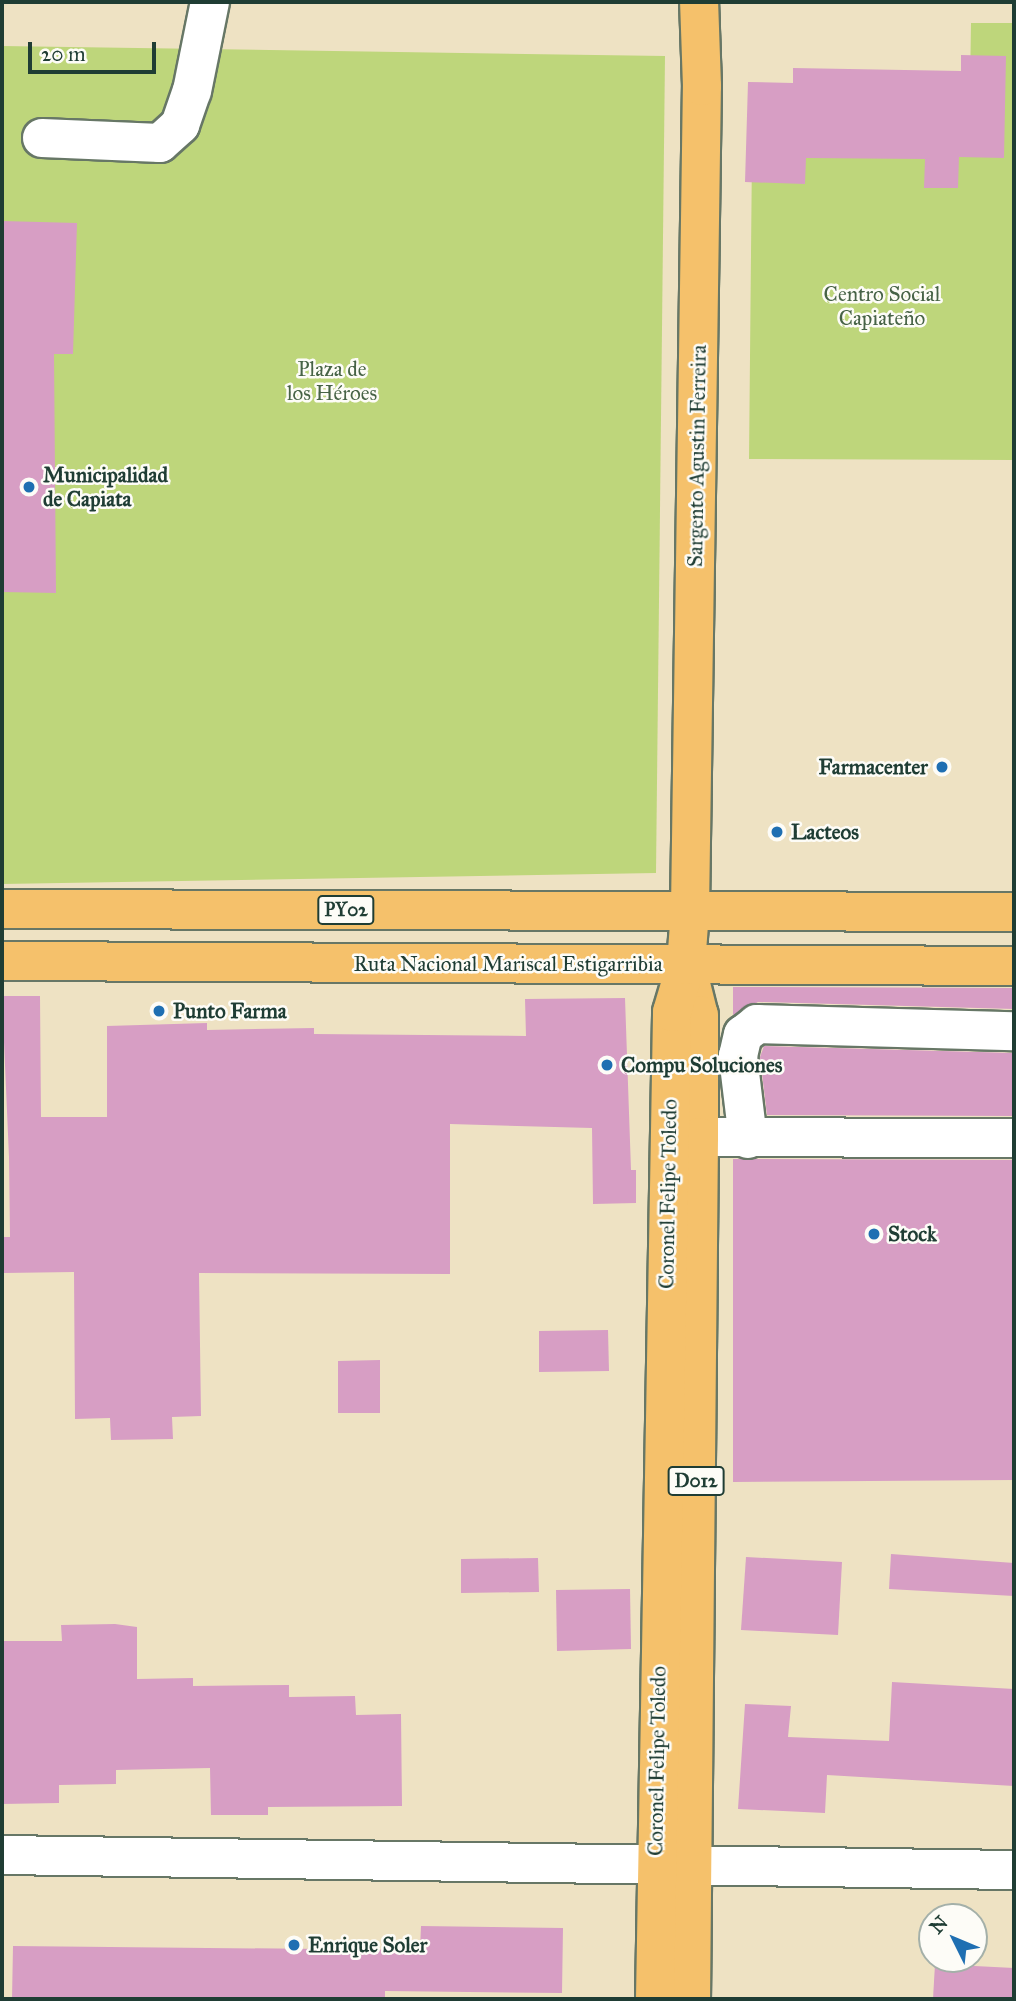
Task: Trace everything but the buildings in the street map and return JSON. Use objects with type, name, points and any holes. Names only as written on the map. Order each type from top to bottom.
[{"type":"main road","name":"Sargento Agustin Ferreira","points":[[686,965],[690,909],[702,86],[699,2]]},
{"type":"main road","name":"PY02","points":[[2,909],[1014,912]]},
{"type":"main road","name":"Ruta Nacional Mariscal Estigarribia","points":[[2,961],[1014,966]]},
{"type":"main road","name":"Coronel Felipe Toledo","points":[[686,965],[699,1015],[691,1999]]},
{"type":"main road","name":"Coronel Felipe Toledo","points":[[655,1999],[654,1865],[672,1012],[686,965]]},
{"type":"street","points":[[42,138],[160,143],[180,125],[192,91],[210,2]]},
{"type":"street","points":[[748,1139],[738,1056],[743,1035],[757,1024],[1014,1031]]},
{"type":"street","points":[[699,1137],[1014,1138]]},
{"type":"street","points":[[2,1855],[1014,1870]]},
{"type":"green space","name":"Centro Social Capiateño","points":[[971,23],[1014,23],[1014,460],[749,459],[752,152],[969,153]]},
{"type":"green space","name":"Plaza de los Héroes","points":[[2,46],[665,56],[656,873],[2,884]]},
{"type":"place","name":"Municipalidad de Capiata","points":[[29,487]]},
{"type":"place","name":"Farmacenter","points":[[942,767]]},
{"type":"place","name":"Lacteos","points":[[777,832]]},
{"type":"place","name":"Punto Farma","points":[[159,1011]]},
{"type":"place","name":"Compu Soluciones","points":[[607,1065]]},
{"type":"place","name":"Stock","points":[[874,1234]]},
{"type":"place","name":"Enrique Soler","points":[[294,1945]]}]
